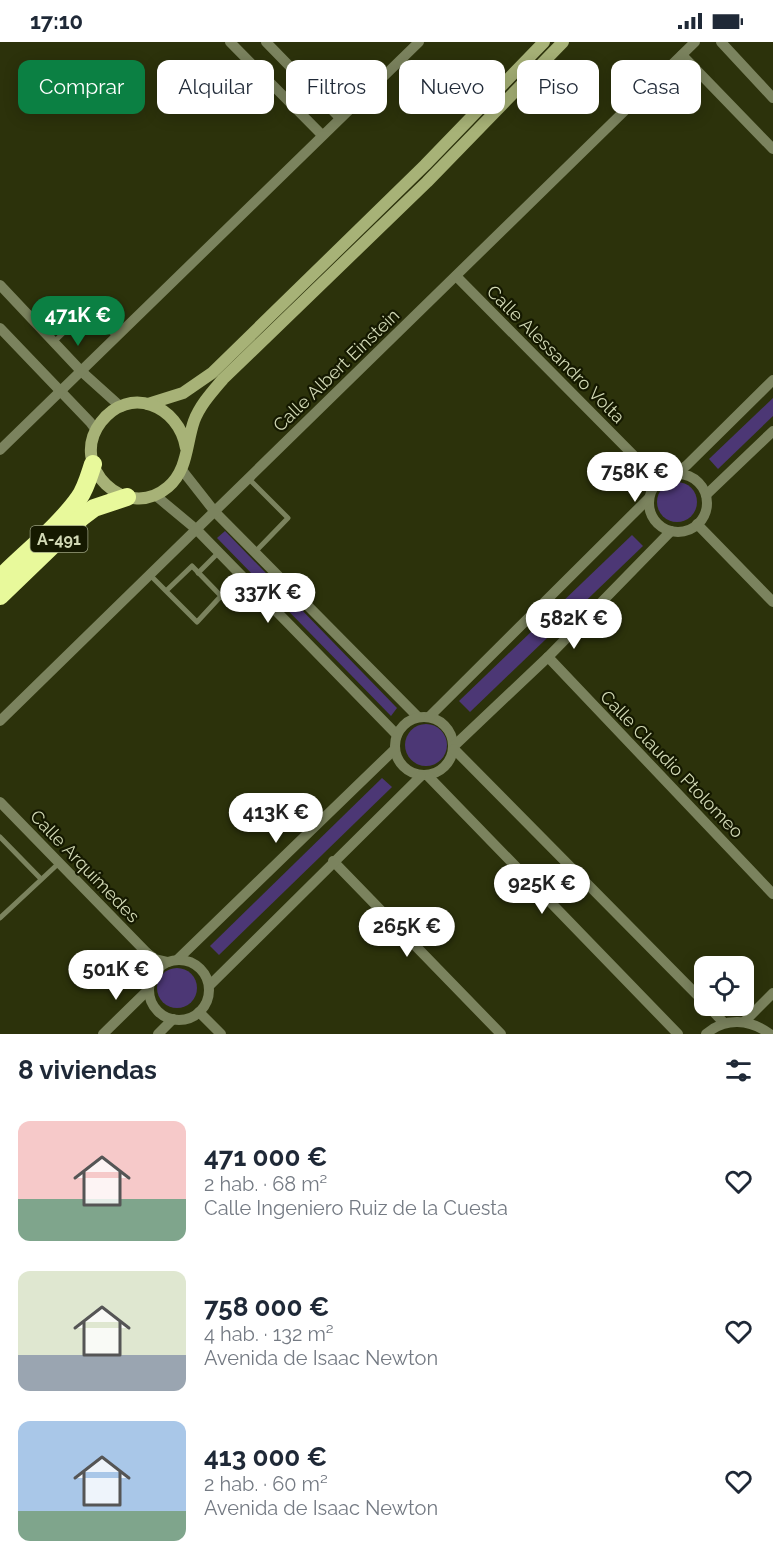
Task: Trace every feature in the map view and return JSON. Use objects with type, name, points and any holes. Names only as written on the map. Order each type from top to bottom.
[{"type":"highway","name":"A-491","points":[[0,578],[67,512],[83,490],[93,464]]},
{"type":"highway","name":"A-491","points":[[0,596],[81,517],[94,508],[127,497]]},
{"type":"main road","points":[[96,430],[111,412],[121,407],[130,404],[148,404],[183,393],[212,373],[425,165],[544,42]]},
{"type":"main road","points":[[155,495],[176,481],[182,470],[195,419],[206,399],[223,379],[427,182],[562,42]]},
{"type":"main road","points":[[148,404],[160,408],[175,420],[184,436],[186,448]]},
{"type":"main road","name":"A-491","points":[[93,464],[91,447],[96,430]]},
{"type":"main road","points":[[93,464],[105,485],[127,497]]},
{"type":"main road","name":"A-491","points":[[127,497],[141,498],[155,495]]},
{"type":"street","points":[[230,42],[322,135]]},
{"type":"street","points":[[266,42],[340,118]]},
{"type":"street","points":[[0,450],[419,42]]},
{"type":"street","name":"Calle Albert Einstein","points":[[0,721],[34,694],[150,575],[695,42]]},
{"type":"street","points":[[721,42],[773,98]]},
{"type":"street","points":[[682,55],[773,149]]},
{"type":"street","name":"Calle Alessandro Volta","points":[[456,276],[659,481]]},
{"type":"street","points":[[0,285],[81,371],[121,407]]},
{"type":"street","points":[[0,328],[96,430]]},
{"type":"street","points":[[675,474],[694,479],[706,495],[706,511],[698,524],[685,531],[671,531],[661,527],[653,519],[649,509],[652,488],[659,481],[675,474],[687,465],[773,380]]},
{"type":"street","points":[[706,495],[773,431]]},
{"type":"street","points":[[182,470],[215,512],[423,717],[437,719],[449,730],[454,748],[694,992]]},
{"type":"street","points":[[155,495],[197,530],[397,735]]},
{"type":"street","points":[[649,498],[423,717],[402,727],[397,735],[395,748],[397,758],[403,767],[411,773],[424,776],[437,773],[445,767],[451,759],[454,748],[548,657],[671,531]]},
{"type":"street","points":[[698,524],[773,602]]},
{"type":"street","name":"Calle Claudio Ptolomeo","points":[[548,657],[773,894]]},
{"type":"street","points":[[172,961],[194,964],[206,977],[209,986],[207,1000],[199,1012],[187,1019],[173,1019],[163,1015],[151,1000],[149,989],[153,975],[159,967],[172,961],[395,748]]},
{"type":"street","points":[[209,986],[333,861],[424,776]]},
{"type":"street","points":[[424,776],[678,1034]]},
{"type":"street","name":"Calle Arquímedes","points":[[0,802],[147,953],[155,959],[172,961]]},
{"type":"street","points":[[333,861],[501,1034]]},
{"type":"street","name":"Calle Arquímedes","points":[[147,953],[153,975]]},
{"type":"street","points":[[103,1034],[149,989]]},
{"type":"street","points":[[744,1022],[773,993]]},
{"type":"street","points":[[199,1012],[221,1034]]},
{"type":"street","points":[[717,1016],[724,1023]]},
{"type":"street","points":[[158,1034],[173,1019]]},
{"type":"street","points":[[706,1034],[724,1023],[744,1022],[757,1026],[770,1034]]},
{"type":"lane","points":[[54,342],[91,306],[102,316],[103,324],[116,337]]},
{"type":"lane","points":[[66,331],[103,324]]},
{"type":"lane","points":[[249,478],[288,518],[255,552]]},
{"type":"lane","points":[[198,573],[219,552]]},
{"type":"lane","points":[[166,591],[192,566],[230,605],[250,585]]},
{"type":"lane","points":[[150,575],[197,622],[221,596]]},
{"type":"lane","points":[[0,837],[41,879]]},
{"type":"lane","points":[[0,918],[59,863]]},
{"type":"shaded area","points":[[773,398],[773,416],[718,469],[709,459]]},
{"type":"shaded area","points":[[677,482],[685,483],[691,488],[696,494],[696,510],[691,516],[685,521],[677,522],[669,521],[663,516],[658,510],[657,502],[658,494],[663,488],[669,483]]},
{"type":"shaded area","points":[[225,531],[397,708],[391,716],[217,538]]},
{"type":"shaded area","points":[[632,535],[643,546],[470,712],[459,701]]},
{"type":"shaded area","points":[[426,724],[441,730],[447,745],[441,760],[426,766],[411,760],[405,745],[411,730]]},
{"type":"shaded area","points":[[382,778],[392,787],[219,955],[210,946]]},
{"type":"shaded area","points":[[177,968],[185,969],[191,974],[196,980],[196,996],[191,1002],[185,1007],[177,1008],[169,1007],[163,1002],[158,996],[157,988],[158,980],[163,974],[169,969]]}]
